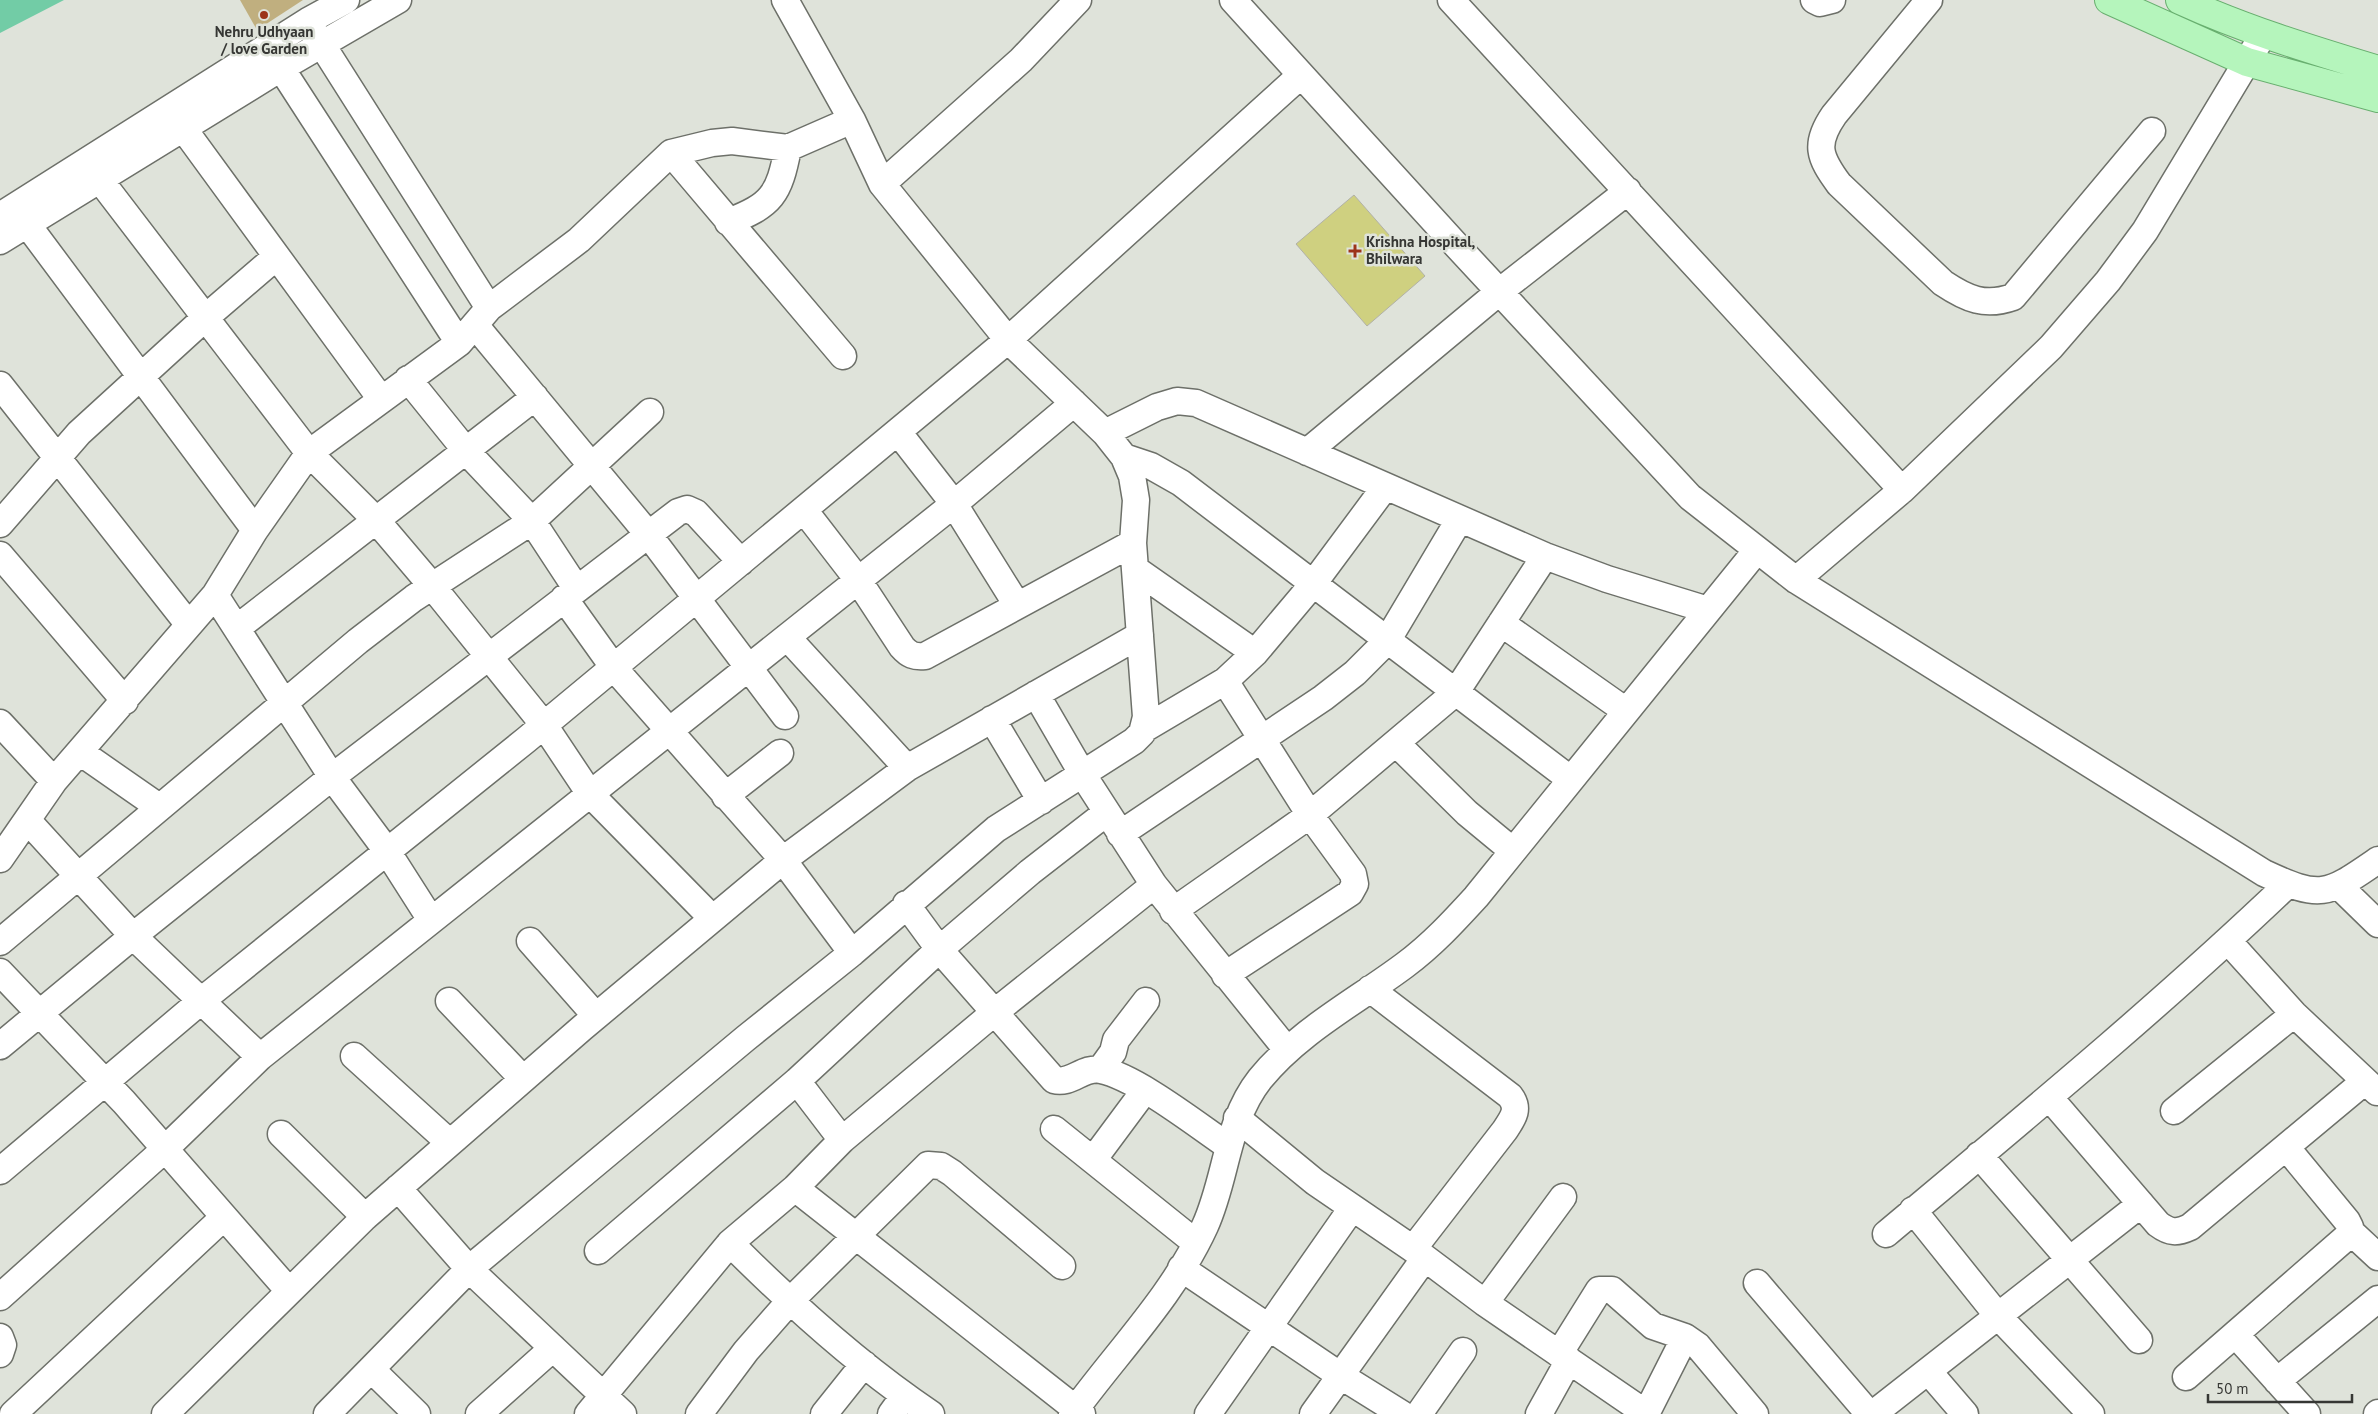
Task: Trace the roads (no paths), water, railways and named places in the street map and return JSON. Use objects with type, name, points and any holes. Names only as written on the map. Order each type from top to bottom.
[{"type":"main road","points":[[2109,0],[2247,62],[2378,98]]},
{"type":"main road","points":[[2180,0],[2230,23],[2263,35],[2378,70]]},
{"type":"street","points":[[0,216],[308,21],[346,0]]},
{"type":"street","points":[[0,241],[281,68],[398,0]]},
{"type":"street","points":[[785,0],[852,120],[882,184],[1008,340],[1105,434],[1124,457],[1132,476],[1136,500],[1133,543],[1146,717],[1144,729]]},
{"type":"street","points":[[882,184],[1021,60],[1078,0]]},
{"type":"street","points":[[1233,0],[1499,292],[1690,496],[1796,580],[2264,873],[2288,884],[2322,891],[2339,886],[2378,860]]},
{"type":"street","points":[[1451,0],[1902,490]]},
{"type":"street","points":[[1814,0],[1820,3],[1832,0]]},
{"type":"street","points":[[1929,0],[1834,115],[1823,134],[1821,154],[1827,168],[1839,184],[1944,283],[1958,293],[1980,301],[1996,302],[2013,297],[2026,284],[2152,131]]},
{"type":"street","points":[[308,21],[474,326]]},
{"type":"street","points":[[1796,580],[1902,490],[2050,346],[2108,281],[2145,231],[2263,35]]},
{"type":"street","points":[[281,68],[474,326],[648,534],[785,716]]},
{"type":"street","points":[[0,1171],[201,1001],[614,668],[1008,340],[1301,75]]},
{"type":"street","points":[[0,859],[54,781],[215,595],[256,530],[309,453],[408,380],[579,240],[671,153],[712,142],[732,141],[788,148],[852,120]]},
{"type":"street","points":[[183,128],[381,399]]},
{"type":"street","points":[[728,222],[755,212],[768,202],[784,171],[788,148]]},
{"type":"street","points":[[671,153],[843,356]]},
{"type":"street","points":[[100,180],[309,453],[376,520],[544,725],[590,794],[712,918]]},
{"type":"street","points":[[1307,452],[1499,292],[1628,191]]},
{"type":"street","points":[[27,224],[256,530]]},
{"type":"street","points":[[0,524],[80,433],[205,318],[276,257]]},
{"type":"street","points":[[408,380],[467,452],[532,521],[570,593],[614,668],[783,860],[852,953]]},
{"type":"street","points":[[0,385],[189,624]]},
{"type":"street","points":[[237,628],[467,452],[535,397]]},
{"type":"street","points":[[1105,434],[1157,407],[1177,401],[1196,403],[1459,520],[1545,556],[1608,579],[1708,610]]},
{"type":"street","points":[[0,1297],[165,1149],[260,1057],[954,504],[1074,403]]},
{"type":"street","points":[[0,942],[358,641],[432,586],[532,521],[650,412]]},
{"type":"street","points":[[898,432],[954,504],[1016,605]]},
{"type":"street","points":[[1124,457],[1151,466],[1181,483],[1570,779]]},
{"type":"street","points":[[335,1411],[371,1369],[469,1269],[852,953],[906,904],[996,830],[1134,742],[1144,729],[1224,681],[1255,653],[1313,584],[1385,487]]},
{"type":"street","points":[[0,1046],[133,936],[332,778],[490,658],[570,593],[678,512],[687,509],[696,513],[741,562]]},
{"type":"street","points":[[804,510],[858,580],[902,648],[909,654],[917,657],[925,656],[1133,543]]},
{"type":"street","points":[[598,1251],[797,1081],[939,949],[1030,872],[1261,739],[1355,673],[1387,641],[1459,520]]},
{"type":"street","points":[[795,1188],[1077,1412],[1171,1285],[1196,1243],[1214,1199],[1237,1118],[1260,1079],[1287,1050],[1427,948],[1447,928],[1513,851],[1757,550]]},
{"type":"street","points":[[0,555],[125,701]]},
{"type":"street","points":[[1172,910],[1310,815],[1456,692],[1545,556]]},
{"type":"street","points":[[1135,569],[1255,653]]},
{"type":"street","points":[[215,595],[332,778],[387,851],[431,920]]},
{"type":"street","points":[[1501,623],[1626,711]]},
{"type":"street","points":[[165,1414],[365,1217],[596,1016],[783,860],[907,768],[1140,635]]},
{"type":"street","points":[[787,637],[907,768]]},
{"type":"street","points":[[1224,681],[1310,815],[1353,874],[1355,880],[1354,889],[1225,975]]},
{"type":"street","points":[[1036,694],[1083,775],[1154,885],[1172,910],[1287,1050]]},
{"type":"street","points":[[992,719],[1041,801]]},
{"type":"street","points":[[0,723],[54,781]]},
{"type":"street","points":[[1396,743],[1467,813],[1513,851]]},
{"type":"street","points":[[80,752],[159,808]]},
{"type":"street","points":[[726,796],[780,753]]},
{"type":"street","points":[[28,821],[77,877],[133,936],[260,1057]]},
{"type":"street","points":[[1886,1234],[2228,941],[2288,884]]},
{"type":"street","points":[[596,1405],[730,1243],[795,1188],[842,1140],[995,1012],[1154,885]]},
{"type":"street","points":[[2339,886],[2378,924]]},
{"type":"street","points":[[906,904],[939,949],[1054,1080],[1066,1081],[1091,1069],[1100,1070],[1145,1090],[1228,1146]]},
{"type":"street","points":[[530,941],[596,1016]]},
{"type":"street","points":[[2048,1097],[2141,1204],[2166,1230],[2177,1232],[2190,1227],[2286,1147],[2372,1087],[2294,1014],[2228,941]]},
{"type":"street","points":[[0,972],[105,1082],[289,1291]]},
{"type":"street","points":[[1313,1414],[1341,1376],[1418,1254],[1505,1130],[1516,1111],[1515,1103],[1510,1096],[1370,989]]},
{"type":"street","points":[[450,1001],[523,1079]]},
{"type":"street","points":[[1100,1070],[1113,1052],[1116,1040],[1146,1001]]},
{"type":"street","points":[[2174,1111],[2294,1014]]},
{"type":"street","points":[[354,1056],[450,1143]]},
{"type":"street","points":[[797,1081],[842,1140]]},
{"type":"street","points":[[1093,1160],[1145,1090]]},
{"type":"street","points":[[1237,1118],[1315,1182],[1485,1303],[1647,1414],[1685,1337]]},
{"type":"street","points":[[1054,1129],[1196,1243]]},
{"type":"street","points":[[282,1134],[365,1217]]},
{"type":"street","points":[[2286,1147],[2347,1220],[2350,1231],[2378,1258]]},
{"type":"street","points":[[1979,1155],[2139,1340]]},
{"type":"street","points":[[699,1414],[746,1351],[789,1302],[928,1165],[934,1164],[952,1173],[1062,1266]]},
{"type":"street","points":[[398,1188],[469,1269],[553,1348],[596,1405],[623,1414]]},
{"type":"street","points":[[1485,1303],[1563,1197]]},
{"type":"street","points":[[1873,1414],[2141,1204]]},
{"type":"street","points":[[1208,1414],[1352,1208]]},
{"type":"street","points":[[1913,1210],[1998,1316],[2091,1414]]},
{"type":"street","points":[[13,1414],[224,1217]]},
{"type":"street","points":[[2186,1377],[2342,1243],[2350,1231]]},
{"type":"street","points":[[730,1243],[789,1302],[864,1364],[897,1405],[931,1414]]},
{"type":"street","points":[[1181,1268],[1341,1376],[1402,1414]]},
{"type":"street","points":[[1756,1283],[1868,1414]]},
{"type":"street","points":[[1539,1414],[1594,1296],[1599,1290],[1606,1288],[1612,1290],[1653,1326],[1685,1337],[1707,1354],[1755,1414]]},
{"type":"street","points":[[2277,1381],[2378,1299]]},
{"type":"street","points":[[2236,1335],[2307,1414]]},
{"type":"street","points":[[0,1337],[3,1345],[0,1354]]},
{"type":"street","points":[[479,1414],[553,1348]]},
{"type":"street","points":[[1419,1414],[1463,1352]]},
{"type":"street","points":[[824,1414],[864,1364]]},
{"type":"street","points":[[371,1369],[417,1414]]},
{"type":"street","points":[[1928,1371],[1965,1414]]},
{"type":"place","name":"Nehru Udhyaan / love Garden","points":[[264,15]]},
{"type":"place","name":"Krishna Hospital, Bhilwara","points":[[1355,251]]}]
